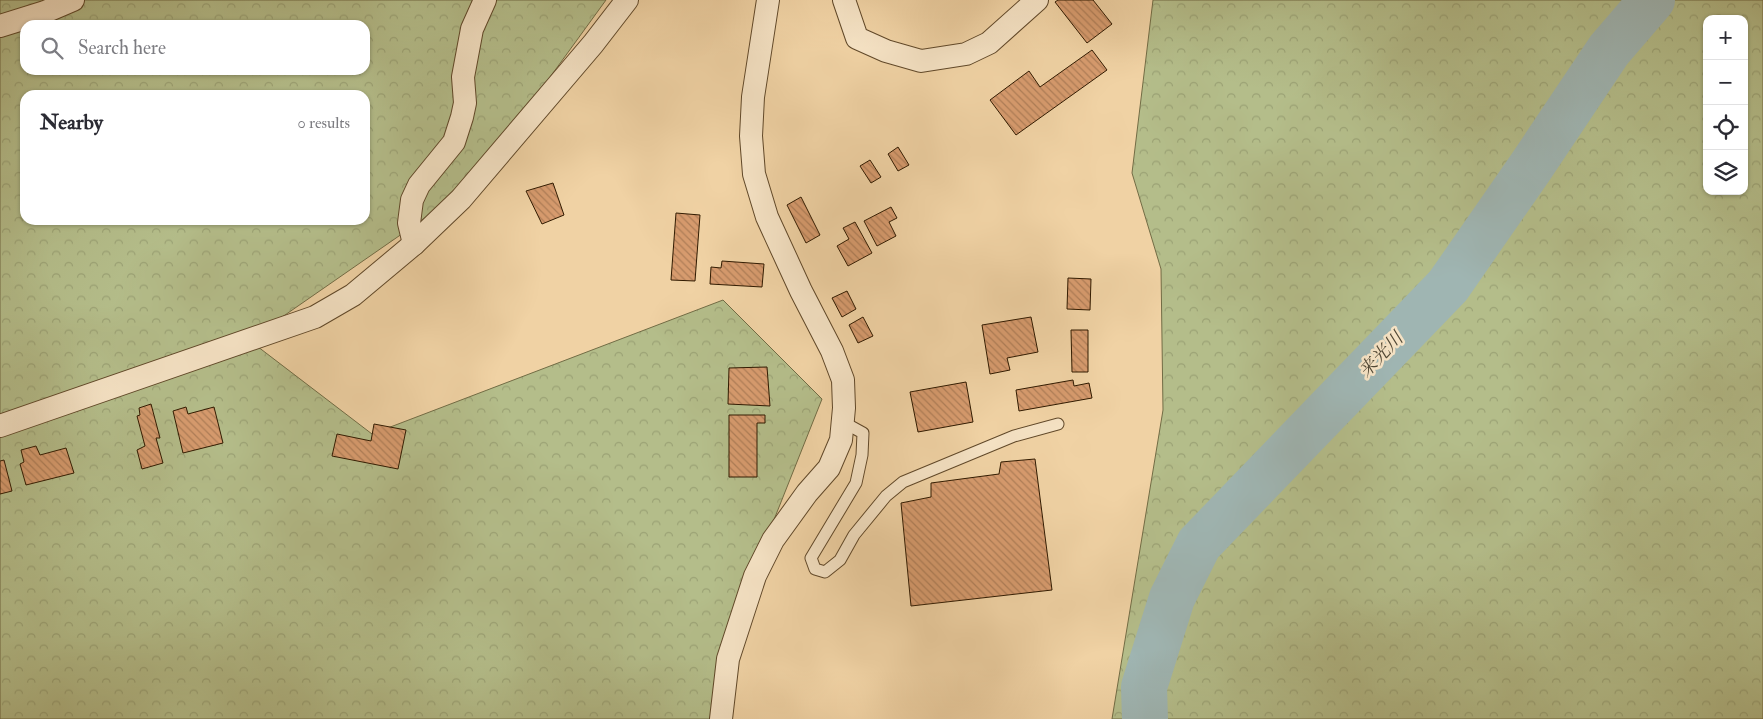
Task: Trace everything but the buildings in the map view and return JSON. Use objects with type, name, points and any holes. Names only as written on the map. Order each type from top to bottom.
[{"type":"street","points":[[0,26],[45,12],[73,0]]},
{"type":"street","points":[[414,244],[409,223],[412,200],[419,185],[454,142],[462,117],[464,77],[472,29],[485,0]]},
{"type":"street","points":[[0,426],[315,317],[352,295],[414,244],[461,199],[627,0]]},
{"type":"street","points":[[721,719],[728,659],[755,576],[773,540],[807,493],[829,468],[841,440],[844,408],[842,380],[832,351],[801,291],[767,217],[754,174],[751,136],[753,97],[768,0]]},
{"type":"street","points":[[844,0],[857,38],[886,51],[921,61],[966,54],[989,43],[1037,0]]},
{"type":"lane","points":[[843,422],[863,433],[862,455],[856,483],[811,558],[815,569],[825,572],[840,560],[854,535],[886,496],[903,482],[1014,436],[1058,424]]},
{"type":"green space","points":[[0,0],[606,0],[471,186],[249,340],[372,434],[723,300],[822,399],[717,663],[711,719],[0,719]]},
{"type":"green space","points":[[1153,0],[1763,0],[1763,719],[1112,719],[1163,410],[1161,269],[1132,173]]},
{"type":"waterway","name":"来光川","points":[[1145,719],[1144,687],[1172,598],[1199,544],[1448,286],[1609,50],[1652,0]]}]
